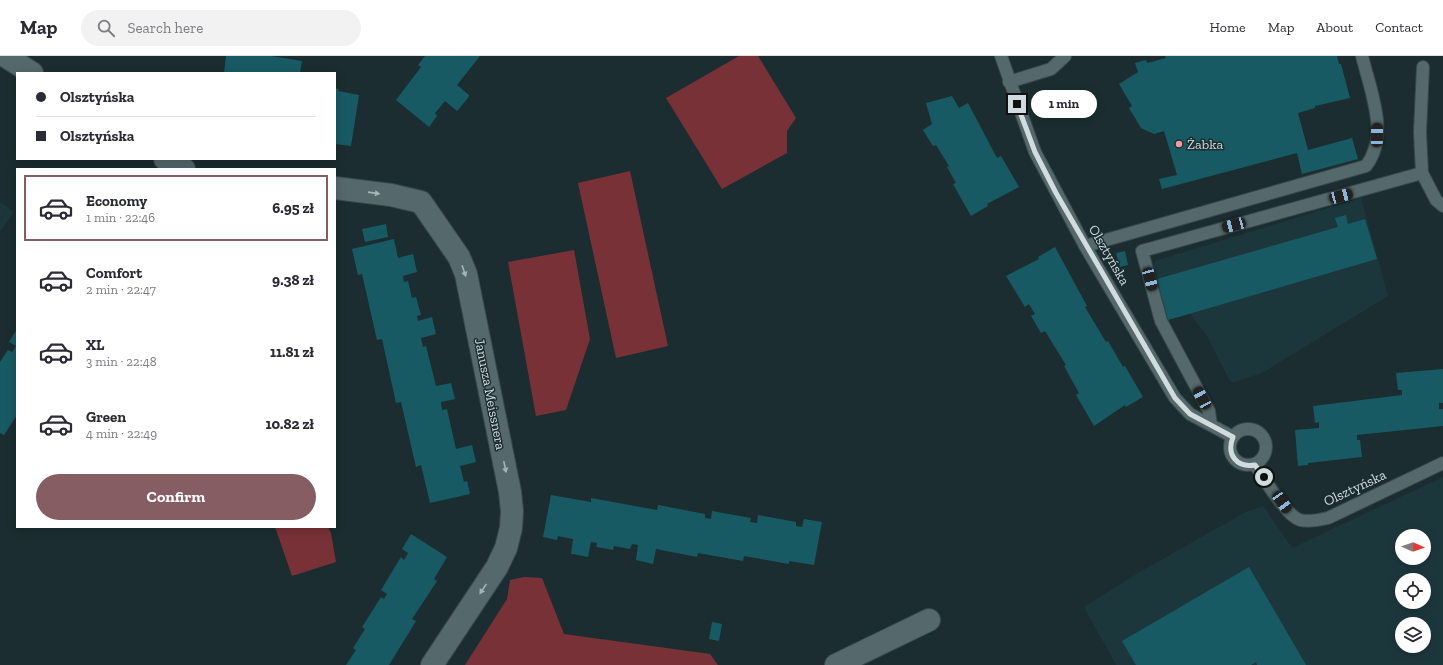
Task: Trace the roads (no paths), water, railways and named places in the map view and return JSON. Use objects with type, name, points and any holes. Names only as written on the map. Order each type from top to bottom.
[{"type":"street","points":[[5,56],[30,72]]},
{"type":"street","points":[[167,160],[182,168]]},
{"type":"street","name":"Janusza Meissnera","points":[[336,188],[391,195],[421,202],[459,257],[466,274],[510,492],[512,511],[511,528],[506,548],[497,567],[432,665]]},
{"type":"street","points":[[836,665],[929,620]]},
{"type":"lane","name":"Olsztyńska","points":[[1001,56],[1035,152],[1085,246],[1175,398],[1190,414],[1233,437]]},
{"type":"lane","points":[[1009,82],[1051,69],[1065,56]]},
{"type":"lane","points":[[1085,246],[1366,166],[1375,151],[1377,119],[1362,56]]},
{"type":"lane","points":[[1423,67],[1420,132],[1422,172],[1436,200],[1443,206]]},
{"type":"lane","points":[[1211,425],[1209,411],[1162,321],[1142,251],[1422,172]]},
{"type":"lane","points":[[1243,429],[1250,429],[1261,434],[1267,444],[1266,451],[1260,462],[1255,465],[1248,466],[1240,464],[1234,459],[1230,452],[1230,444],[1233,437],[1243,429]]},
{"type":"lane","name":"Olsztyńska","points":[[1255,465],[1290,515],[1301,520],[1316,520],[1328,518],[1443,463]]},
{"type":"place","name":"Żabka","points":[[1179,144]]}]
